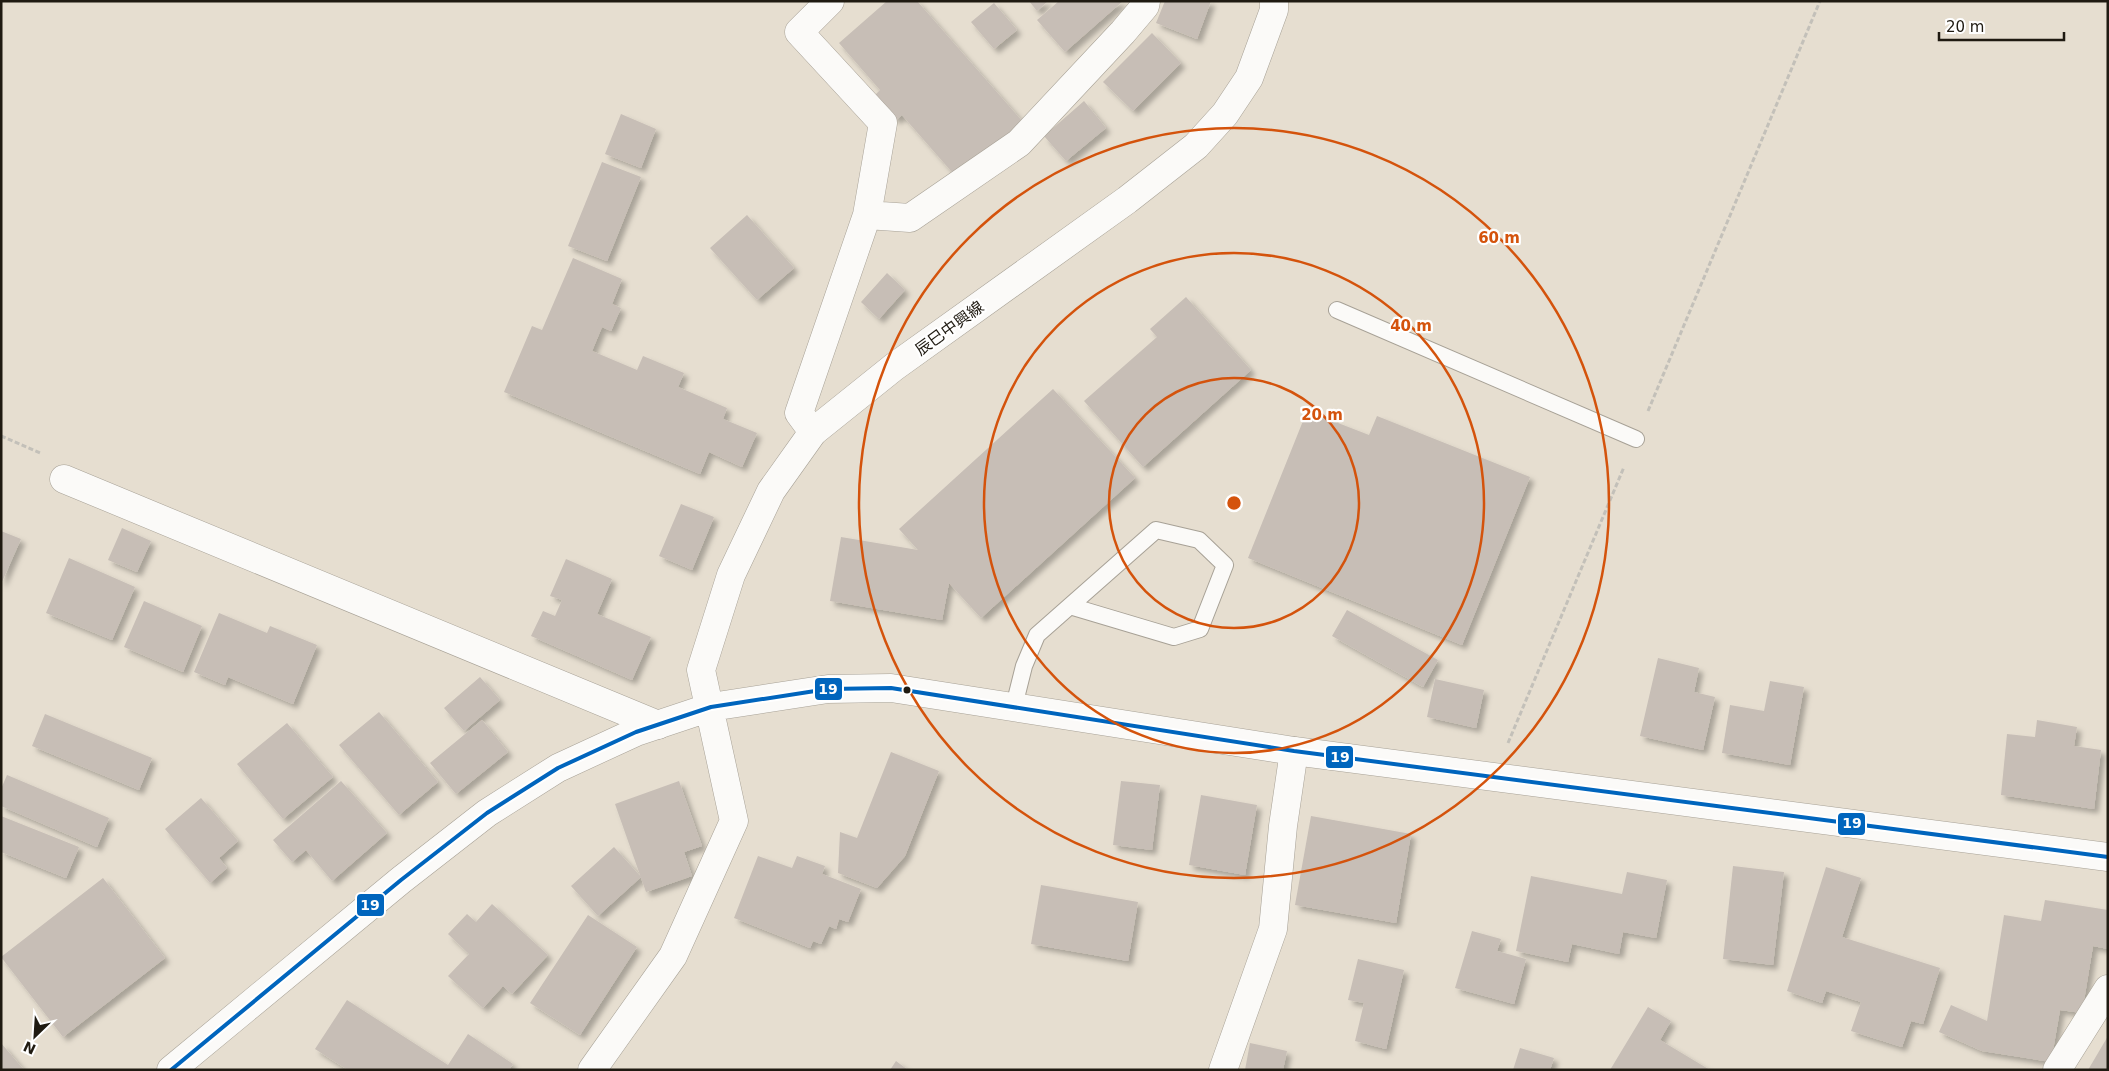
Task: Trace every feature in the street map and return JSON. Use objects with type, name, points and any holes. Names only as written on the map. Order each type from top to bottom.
[{"type":"main road","points":[[812,432],[799,414],[867,215],[883,122],[799,32],[830,1]]},
{"type":"main road","points":[[867,215],[910,218],[1019,143],[1123,32],[1146,1]]},
{"type":"main road","name":"辰巳中興線","points":[[592,1070],[673,956],[734,821],[702,670],[731,575],[771,491],[812,432],[894,367],[1127,200],[1196,146],[1226,114],[1249,78],[1274,10],[1274,1]]},
{"type":"main road","points":[[64,479],[658,725]]},
{"type":"main road","points":[[171,1070],[400,880],[487,813],[558,768],[636,732],[711,707],[828,689],[891,688],[1294,751],[2108,857]]},
{"type":"main road","points":[[1222,1070],[1273,929],[1283,826],[1294,751]]},
{"type":"main road","points":[[2057,1070],[2108,989]]},
{"type":"lane","points":[[1338,310],[1636,439]]},
{"type":"lane","points":[[1014,706],[1024,666],[1037,635],[1156,530],[1199,540],[1225,565],[1200,629],[1174,637],[1070,606]]},
{"type":"path","points":[[1494,778],[1820,1]]},
{"type":"building","points":[[887,1],[917,1],[1023,122],[958,179],[902,115],[896,120],[875,95],[880,90],[839,43]]},
{"type":"building","points":[[1029,1],[1048,1],[1037,11]]},
{"type":"building","points":[[1059,1],[1123,1],[1065,52],[1037,20]]},
{"type":"building","points":[[1165,1],[1211,1],[1197,39],[1156,23]]},
{"type":"building","points":[[994,3],[1017,30],[994,49],[971,22]]},
{"type":"building","points":[[1152,33],[1181,63],[1133,111],[1103,82]]},
{"type":"building","points":[[1084,101],[1106,128],[1066,161],[1044,136]]},
{"type":"building","points":[[621,114],[656,129],[641,168],[605,154]]},
{"type":"building","points":[[602,162],[641,177],[607,261],[568,246]]},
{"type":"building","points":[[747,215],[794,268],[757,300],[710,248]]},
{"type":"building","points":[[573,258],[622,279],[612,304],[621,308],[611,331],[602,327],[592,351],[637,370],[643,356],[684,373],[678,387],[727,408],[723,419],[757,433],[742,467],[709,452],[700,474],[504,392],[532,326],[542,330]]},
{"type":"building","points":[[887,273],[905,290],[879,319],[861,302]]},
{"type":"building","points":[[1186,297],[1251,370],[1143,467],[1084,401],[1157,337],[1150,329]]},
{"type":"building","points":[[1053,389],[1135,478],[981,618],[949,583],[942,620],[830,601],[841,537],[918,550],[899,529]]},
{"type":"building","points":[[1307,411],[1369,435],[1377,416],[1530,477],[1462,645],[1248,558]]},
{"type":"building","points":[[681,504],[714,517],[692,570],[659,556]]},
{"type":"building","points":[[122,528],[151,541],[137,572],[108,560]]},
{"type":"building","points":[[1,531],[21,539],[1,584]]},
{"type":"building","points":[[69,558],[135,587],[112,640],[46,613]]},
{"type":"building","points":[[566,559],[612,579],[597,614],[651,637],[632,680],[531,636],[543,611],[555,616],[562,600],[550,596]]},
{"type":"building","points":[[144,601],[202,626],[183,672],[124,647]]},
{"type":"building","points":[[1347,610],[1438,660],[1423,687],[1332,636]]},
{"type":"building","points":[[219,613],[267,633],[270,626],[317,645],[293,704],[228,677],[225,685],[194,672]]},
{"type":"building","points":[[1658,658],[1699,668],[1694,692],[1715,697],[1703,750],[1640,736]]},
{"type":"building","points":[[480,677],[500,700],[464,731],[444,708]]},
{"type":"building","points":[[1435,679],[1484,690],[1476,728],[1427,717]]},
{"type":"building","points":[[1770,681],[1804,687],[1790,765],[1722,753],[1730,705],[1764,711]]},
{"type":"building","points":[[379,712],[438,782],[399,815],[339,745]]},
{"type":"building","points":[[45,714],[152,758],[139,790],[32,746]]},
{"type":"building","points":[[482,720],[508,752],[456,794],[430,763]]},
{"type":"building","points":[[2037,720],[2077,727],[2074,746],[2101,750],[2094,809],[2001,795],[2007,734],[2035,737]]},
{"type":"building","points":[[287,723],[333,777],[283,819],[237,764]]},
{"type":"building","points":[[891,752],[939,771],[905,856],[877,888],[838,873],[840,832],[857,838]]},
{"type":"building","points":[[7,775],[109,818],[97,847],[1,806],[1,789]]},
{"type":"building","points":[[341,781],[387,833],[332,881],[306,850],[292,862],[273,840]]},
{"type":"building","points":[[679,781],[702,846],[684,852],[692,876],[646,892],[615,804]]},
{"type":"building","points":[[1121,781],[1160,785],[1152,850],[1113,845]]},
{"type":"building","points":[[1201,795],[1257,805],[1245,875],[1189,865]]},
{"type":"building","points":[[201,798],[238,841],[219,858],[227,868],[210,883],[165,829]]},
{"type":"building","points":[[1,816],[79,847],[66,878],[1,852]]},
{"type":"building","points":[[1311,816],[1411,834],[1396,923],[1295,905]]},
{"type":"building","points":[[614,847],[641,877],[598,916],[571,886]]},
{"type":"building","points":[[758,856],[792,868],[797,856],[825,866],[822,874],[861,889],[848,922],[839,919],[836,929],[829,926],[821,944],[813,941],[810,948],[734,918]]},
{"type":"building","points":[[1733,866],[1784,872],[1773,965],[1723,959]]},
{"type":"building","points":[[1826,867],[1861,878],[1842,937],[1940,968],[1923,1024],[1911,1021],[1902,1047],[1851,1031],[1861,1002],[1826,991],[1822,1003],[1787,991]]},
{"type":"building","points":[[1627,872],[1667,880],[1656,938],[1623,932],[1619,954],[1572,944],[1568,962],[1516,951],[1531,876],[1622,894]]},
{"type":"building","points":[[103,878],[165,958],[63,1037],[1,957]]},
{"type":"building","points":[[1041,885],[1138,902],[1128,961],[1031,944]]},
{"type":"building","points":[[2045,900],[2108,910],[2108,949],[2093,946],[2082,1013],[2060,1010],[2051,1062],[1982,1051],[1939,1032],[1951,1005],[1987,1021],[2004,915],[2041,921]]},
{"type":"building","points":[[492,904],[548,955],[512,994],[503,986],[483,1008],[448,976],[469,954],[448,934],[467,914],[476,922]]},
{"type":"building","points":[[588,915],[637,947],[580,1035],[530,1003]]},
{"type":"building","points":[[1472,931],[1501,939],[1497,951],[1526,959],[1514,1004],[1455,988]]},
{"type":"building","points":[[1358,959],[1404,970],[1386,1049],[1355,1041],[1364,1003],[1348,1000]]},
{"type":"building","points":[[347,1000],[448,1065],[468,1034],[513,1064],[509,1070],[348,1070],[315,1049]]},
{"type":"building","points":[[1648,1007],[1671,1021],[1660,1040],[1710,1070],[1610,1070]]},
{"type":"building","points":[[2108,1036],[2108,1070],[2088,1070]]},
{"type":"building","points":[[1,1043],[24,1070],[1,1070]]},
{"type":"building","points":[[1250,1043],[1287,1051],[1283,1070],[1245,1070]]},
{"type":"building","points":[[1520,1048],[1554,1058],[1550,1070],[1513,1070]]},
{"type":"building","points":[[896,1061],[908,1070],[890,1070]]},
{"type":"transit line","name":"19","points":[[171,1070],[401,880],[487,813],[558,768],[636,732],[711,707],[828,689],[891,688],[1294,751],[2108,857]]}]
